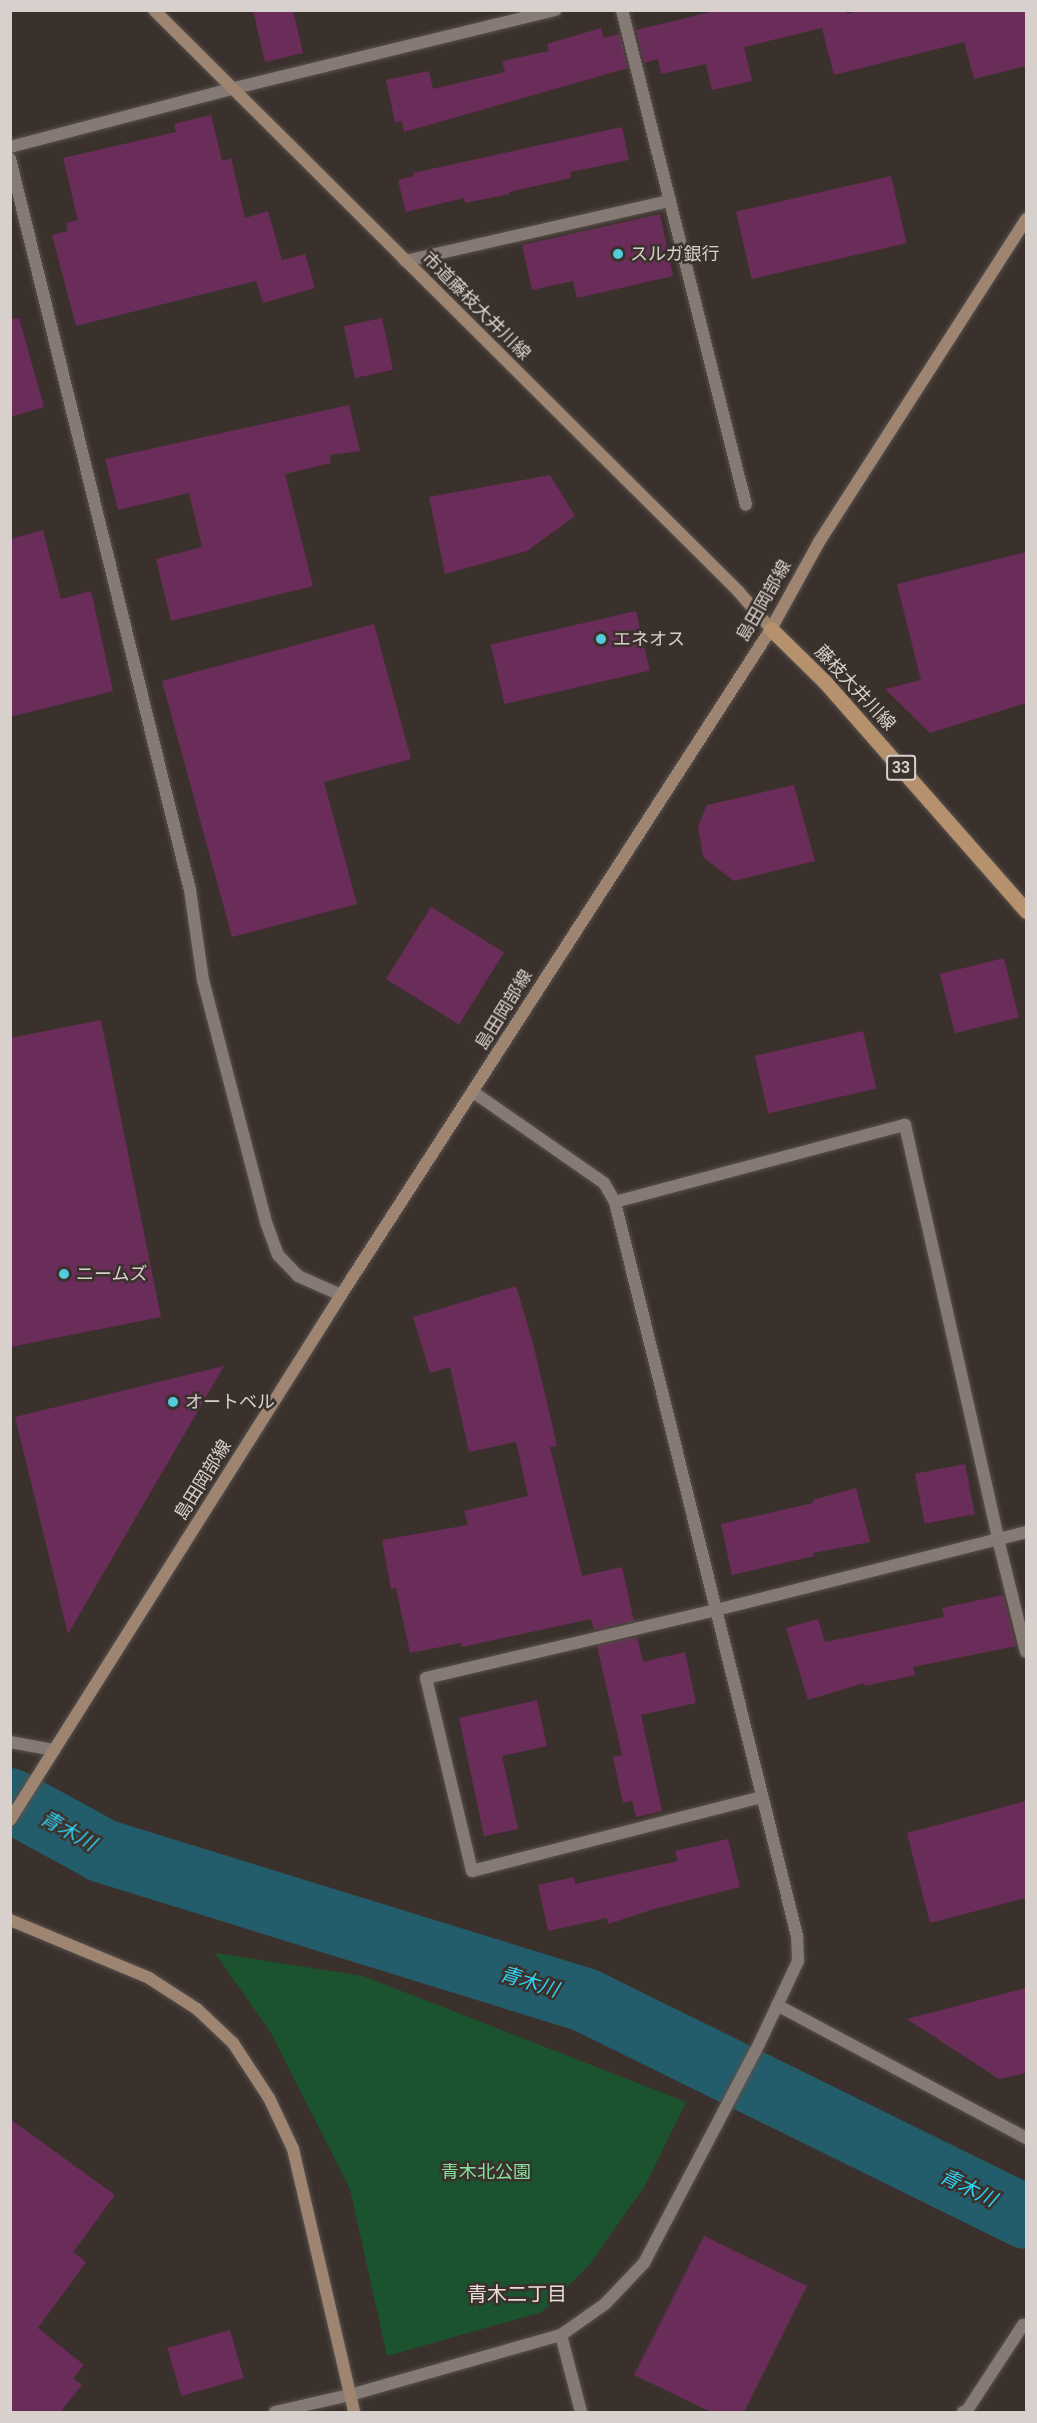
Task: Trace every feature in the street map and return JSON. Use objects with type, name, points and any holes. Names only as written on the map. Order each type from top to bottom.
[{"type":"main road","name":"市道藤枝大井川線","points":[[154,10],[231,90],[739,592],[771,629]]},
{"type":"main road","name":"島田岡部線","points":[[10,1820],[341,1295],[708,723],[771,629],[819,542],[1026,219]]},
{"type":"main road","name":"藤枝大井川線","points":[[771,629],[825,682],[1026,911]]},
{"type":"main road","points":[[10,1920],[148,1978],[197,2009],[232,2043],[269,2098],[293,2149],[354,2412]]},
{"type":"street","points":[[10,147],[556,10]]},
{"type":"street","points":[[622,10],[746,505]]},
{"type":"street","points":[[10,159],[190,890],[203,980],[267,1225],[278,1255],[298,1276],[341,1295]]},
{"type":"street","points":[[405,261],[670,201]]},
{"type":"street","points":[[274,2412],[350,2395],[561,2335],[605,2304],[644,2263],[759,2044],[798,1961],[797,1936],[615,1202],[604,1183],[473,1092]]},
{"type":"street","points":[[615,1202],[905,1125],[998,1539],[1026,1652]]},
{"type":"street","points":[[762,1797],[472,1871],[426,1678],[716,1610],[1026,1532]]},
{"type":"street","points":[[10,1742],[51,1755]]},
{"type":"street","points":[[777,2005],[1026,2138]]},
{"type":"street","points":[[963,2412],[966,2412],[1023,2325],[1026,2327]]},
{"type":"street","points":[[561,2335],[581,2412]]},
{"type":"green space","name":"青木北公園","points":[[215,1953],[363,1976],[686,2102],[646,2184],[590,2264],[542,2312],[387,2356],[350,2189],[271,2033]]},
{"type":"building","points":[[253,10],[293,10],[303,53],[265,62]]},
{"type":"building","points":[[719,10],[846,10],[847,14],[861,10],[1026,10],[1026,66],[974,79],[964,42],[834,75],[822,28],[744,47],[752,81],[712,90],[706,64],[661,74],[658,59],[644,63],[636,30]]},
{"type":"building","points":[[601,28],[604,38],[620,34],[628,68],[404,132],[402,121],[395,122],[386,80],[429,71],[433,89],[505,72],[502,61],[549,51],[547,44]]},
{"type":"building","points":[[211,115],[222,161],[231,158],[245,218],[268,211],[282,260],[305,254],[315,288],[263,303],[256,281],[76,326],[52,235],[68,231],[66,223],[78,220],[63,158],[176,132],[174,124]]},
{"type":"building","points":[[622,127],[629,160],[570,172],[571,178],[509,192],[510,194],[465,203],[464,198],[406,212],[398,180],[414,176],[413,173]]},
{"type":"building","points":[[891,176],[907,243],[752,279],[736,212]]},
{"type":"building","points":[[660,214],[673,276],[577,298],[573,281],[532,290],[522,245]]},
{"type":"building","points":[[19,318],[44,407],[10,417],[10,319]]},
{"type":"building","points":[[382,318],[393,370],[355,378],[344,326]]},
{"type":"building","points":[[349,405],[360,451],[330,455],[331,463],[285,474],[313,586],[171,621],[156,559],[202,547],[189,493],[118,510],[105,459]]},
{"type":"building","points":[[550,475],[575,516],[527,551],[445,574],[429,497]]},
{"type":"building","points":[[43,530],[61,599],[91,591],[113,691],[10,717],[10,539]]},
{"type":"building","points":[[1026,552],[1026,703],[930,733],[885,689],[921,680],[897,584]]},
{"type":"building","points":[[636,611],[650,670],[505,704],[491,645]]},
{"type":"building","points":[[374,624],[411,759],[324,782],[357,904],[232,937],[162,681]]},
{"type":"building","points":[[794,785],[815,861],[734,881],[703,857],[698,826],[707,805]]},
{"type":"building","points":[[431,907],[504,953],[459,1025],[386,979]]},
{"type":"building","points":[[1004,958],[1019,1017],[955,1033],[940,974]]},
{"type":"building","points":[[101,1020],[161,1317],[10,1347],[10,1038]]},
{"type":"building","points":[[863,1031],[876,1088],[768,1113],[755,1056]]},
{"type":"building","points":[[516,1286],[533,1343],[557,1446],[550,1447],[582,1576],[622,1567],[634,1621],[594,1630],[591,1619],[462,1647],[461,1643],[410,1653],[396,1588],[391,1589],[382,1540],[468,1525],[464,1511],[528,1496],[516,1442],[469,1452],[450,1367],[430,1373],[413,1317]]},
{"type":"building","points":[[224,1366],[68,1634],[15,1417]]},
{"type":"building","points":[[965,1464],[975,1514],[925,1524],[915,1474]]},
{"type":"building","points":[[856,1488],[870,1542],[813,1553],[814,1556],[732,1575],[721,1524],[813,1503],[813,1500]]},
{"type":"building","points":[[1003,1595],[1016,1646],[913,1667],[915,1675],[865,1686],[864,1683],[808,1700],[786,1628],[818,1619],[825,1642],[944,1617],[942,1608]]},
{"type":"building","points":[[637,1637],[643,1662],[685,1652],[696,1703],[641,1715],[662,1811],[636,1817],[632,1801],[623,1803],[613,1757],[622,1755],[597,1646]]},
{"type":"building","points":[[537,1700],[547,1746],[502,1756],[518,1829],[484,1836],[459,1718]]},
{"type":"building","points":[[1026,1801],[1026,1898],[930,1923],[907,1833]]},
{"type":"building","points":[[728,1839],[740,1887],[654,1909],[608,1924],[607,1918],[548,1931],[538,1885],[574,1877],[575,1884],[678,1861],[675,1851]]},
{"type":"building","points":[[1026,1988],[1026,2073],[999,2079],[907,2019]]},
{"type":"building","points":[[10,2119],[115,2195],[73,2252],[86,2262],[38,2328],[84,2365],[73,2378],[82,2385],[60,2412],[10,2412]]},
{"type":"building","points":[[704,2236],[807,2286],[744,2412],[711,2412],[634,2375]]},
{"type":"building","points":[[230,2330],[244,2378],[181,2396],[168,2348]]},
{"type":"waterway","name":"青木川","points":[[10,1800],[103,1851],[585,2000],[1026,2217]]},
{"type":"place","name":"スルガ銀行","points":[[618,254]]},
{"type":"place","name":"エネオス","points":[[601,639]]},
{"type":"place","name":"ニームズ","points":[[64,1274]]},
{"type":"place","name":"オートベル","points":[[173,1402]]},
{"type":"district","name":"青木二丁目","points":[[517,2294]]}]
